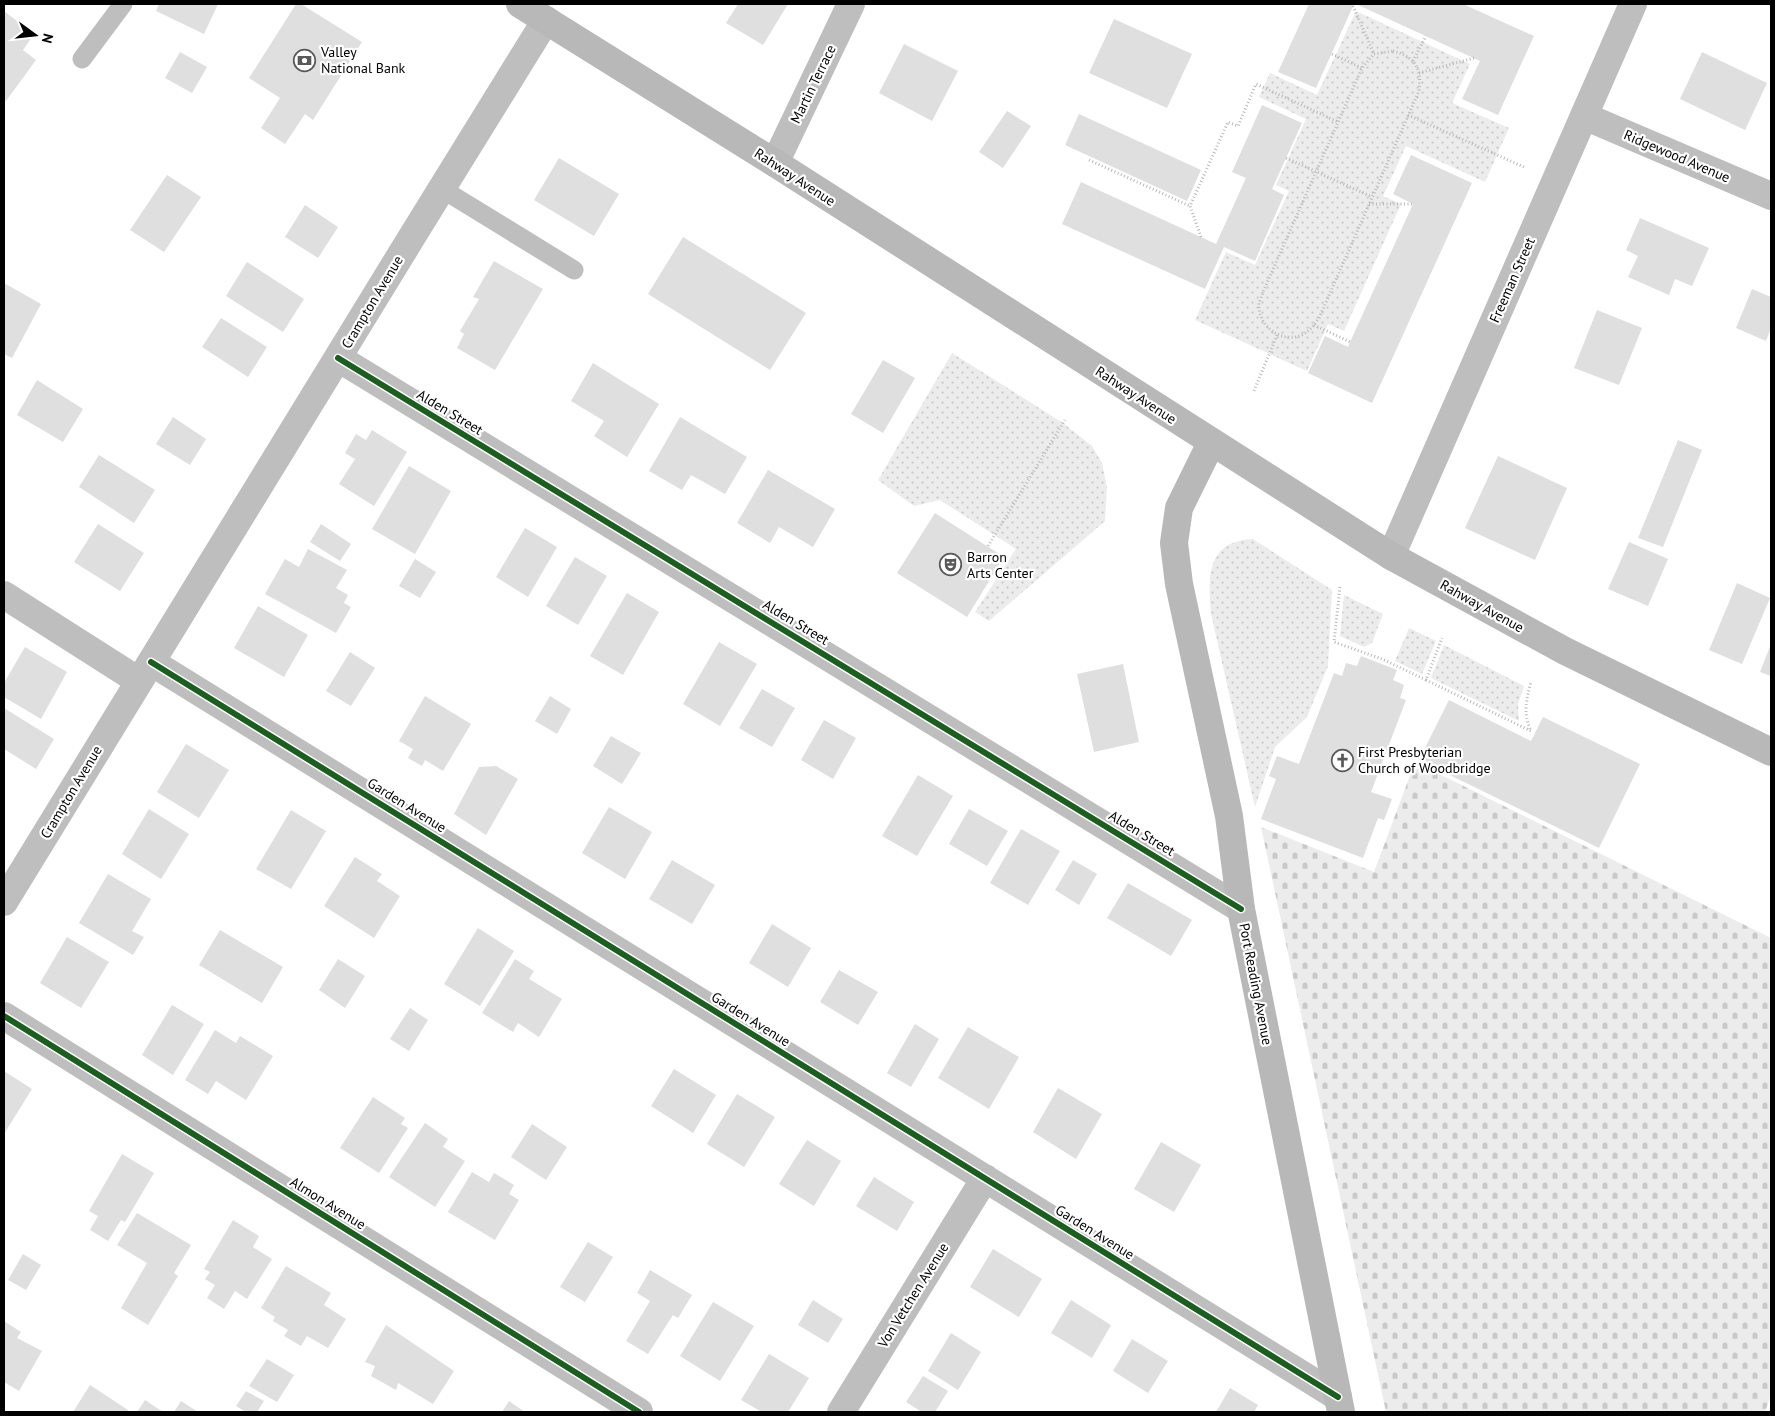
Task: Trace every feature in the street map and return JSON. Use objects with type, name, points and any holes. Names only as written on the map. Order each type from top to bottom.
[{"type":"main road","name":"Rahway Avenue","points":[[520,4],[775,163],[1211,443],[1391,556],[1565,651],[1771,752]]},
{"type":"main road","name":"Port Reading Avenue","points":[[1211,443],[1180,508],[1174,542],[1179,584],[1229,816],[1242,909],[1340,1405]]},
{"type":"street","name":"Martin Terrace","points":[[775,163],[851,4]]},
{"type":"street","name":"Freeman Street","points":[[1391,556],[1633,4]]},
{"type":"street","name":"Crampton Avenue","points":[[4,902],[546,20]]},
{"type":"street","name":"Ridgewood Avenue","points":[[1584,116],[1771,196]]},
{"type":"street","name":"Alden Street","points":[[338,358],[1242,909]]},
{"type":"street","name":"Garden Avenue","points":[[4,595],[145,672],[985,1178],[1340,1405]]},
{"type":"street","name":"Almon Avenue","points":[[4,1016],[639,1412]]},
{"type":"street","name":"Von Vetchen Avenue","points":[[841,1412],[985,1178]]},
{"type":"lane","points":[[82,59],[123,4]]},
{"type":"lane","points":[[442,189],[574,270]]},
{"type":"path","points":[[1353,6],[1374,54]]},
{"type":"path","points":[[1413,61],[1426,36]]},
{"type":"path","points":[[1393,51],[1405,54],[1413,61],[1419,73],[1419,92],[1314,325],[1302,335],[1289,337],[1277,334],[1267,327],[1261,316],[1259,304],[1362,68],[1374,54],[1393,51]]},
{"type":"path","points":[[1332,54],[1362,68]]},
{"type":"path","points":[[1419,73],[1474,58]]},
{"type":"path","points":[[1201,237],[1190,206],[1228,122],[1238,126],[1256,84],[1338,122]]},
{"type":"path","points":[[1408,115],[1524,167]]},
{"type":"path","points":[[1286,158],[1372,197]]},
{"type":"path","points":[[1089,160],[1190,206]]},
{"type":"path","points":[[1370,204],[1414,204]]},
{"type":"path","points":[[1314,325],[1350,342]]},
{"type":"path","points":[[1254,391],[1277,334]]},
{"type":"path","points":[[988,546],[1065,420]]},
{"type":"path","points":[[1340,587],[1334,642],[1382,659],[1530,731],[1526,722],[1525,712],[1531,682]]},
{"type":"path","points":[[1426,680],[1442,638]]},
{"type":"green space","points":[[1356,11],[1470,64],[1452,103],[1509,128],[1485,182],[1406,146],[1383,196],[1401,204],[1344,331],[1328,324],[1307,371],[1195,320],[1226,252],[1255,265],[1289,191],[1276,185],[1306,119],[1259,97],[1270,73],[1317,95]]},
{"type":"green space","points":[[952,353],[1063,423],[1092,446],[1102,463],[1107,487],[1105,521],[989,621],[975,612],[1016,549],[940,500],[914,506],[878,480]]},
{"type":"green space","points":[[1253,539],[1332,590],[1328,666],[1307,717],[1275,747],[1255,807],[1211,614],[1210,587],[1213,563],[1218,554],[1226,546],[1238,541]]},
{"type":"green space","points":[[1344,595],[1383,614],[1372,643],[1364,647],[1340,636]]},
{"type":"green space","points":[[1409,628],[1436,641],[1422,674],[1395,661]]},
{"type":"green space","points":[[1444,645],[1524,686],[1518,704],[1519,721],[1431,678]]},
{"type":"green space","points":[[1415,762],[1771,938],[1771,1395],[1765,1412],[1386,1412],[1261,827],[1374,872]]},
{"type":"building","points":[[159,4],[218,4],[204,34],[156,11]]},
{"type":"building","name":"Valley National Bank","points":[[296,4],[301,4],[362,42],[313,120],[305,114],[285,144],[261,128],[280,98],[249,78]]},
{"type":"building","points":[[738,4],[788,4],[763,45],[726,23]]},
{"type":"building","points":[[1309,4],[1354,4],[1316,88],[1278,72]]},
{"type":"building","points":[[1356,4],[1463,4],[1534,36],[1498,115],[1462,99],[1480,61]]},
{"type":"building","points":[[4,11],[34,34],[23,50],[36,60],[6,101],[4,99]]},
{"type":"building","points":[[1114,19],[1192,54],[1167,108],[1089,73]]},
{"type":"building","points":[[904,44],[958,71],[932,121],[879,93]]},
{"type":"building","points":[[180,52],[207,67],[192,93],[165,78]]},
{"type":"building","points":[[1702,52],[1767,83],[1745,130],[1680,99]]},
{"type":"building","points":[[1262,105],[1302,123],[1272,189],[1284,195],[1255,261],[1224,247],[1205,289],[1062,224],[1081,182],[1216,244],[1246,178],[1232,172]]},
{"type":"building","points":[[1007,111],[1031,126],[1003,168],[979,152]]},
{"type":"building","points":[[1079,114],[1201,170],[1187,201],[1065,145]]},
{"type":"building","points":[[1411,155],[1472,183],[1372,403],[1308,373],[1325,336],[1348,347],[1413,204],[1393,194]]},
{"type":"building","points":[[559,158],[619,194],[594,236],[534,200]]},
{"type":"building","points":[[167,175],[201,197],[164,252],[130,230]]},
{"type":"building","points":[[305,205],[338,227],[318,258],[285,237]]},
{"type":"building","points":[[1640,218],[1709,248],[1692,286],[1675,279],[1669,295],[1628,277],[1638,256],[1626,250]]},
{"type":"building","points":[[683,237],[806,313],[770,370],[648,294]]},
{"type":"building","points":[[494,261],[543,289],[495,370],[457,348],[464,334],[460,331],[479,299],[473,297]]},
{"type":"building","points":[[247,262],[304,299],[283,332],[226,296]]},
{"type":"building","points":[[4,283],[41,304],[12,358],[4,354]]},
{"type":"building","points":[[1752,289],[1771,297],[1771,328],[1766,341],[1736,328]]},
{"type":"building","points":[[1597,310],[1642,328],[1619,385],[1574,368]]},
{"type":"building","points":[[221,318],[267,347],[248,377],[202,347]]},
{"type":"building","points":[[883,360],[915,378],[883,433],[851,414]]},
{"type":"building","points":[[593,363],[659,404],[627,457],[594,436],[604,421],[571,401]]},
{"type":"building","points":[[37,380],[83,409],[63,442],[17,415]]},
{"type":"building","points":[[173,417],[206,439],[190,465],[156,444]]},
{"type":"building","points":[[680,417],[747,457],[725,494],[691,475],[682,490],[649,471]]},
{"type":"building","points":[[372,430],[407,452],[374,506],[339,484],[355,459],[345,453],[356,434],[366,440]]},
{"type":"building","points":[[1678,440],[1702,450],[1663,547],[1638,538]]},
{"type":"building","points":[[99,455],[155,490],[134,523],[79,487]]},
{"type":"building","points":[[1498,456],[1567,488],[1535,560],[1465,528]]},
{"type":"building","points":[[409,466],[451,491],[415,554],[372,529]]},
{"type":"building","points":[[768,470],[835,509],[813,547],[779,527],[770,543],[737,523]]},
{"type":"building","name":"Barron Arts Center","points":[[935,513],[1004,557],[967,617],[897,573]]},
{"type":"building","points":[[98,524],[144,553],[120,591],[74,562]]},
{"type":"building","points":[[321,524],[351,544],[340,561],[310,542]]},
{"type":"building","points":[[525,528],[557,547],[528,597],[496,577]]},
{"type":"building","points":[[1629,542],[1668,559],[1648,606],[1608,589]]},
{"type":"building","points":[[308,549],[347,570],[336,588],[348,595],[344,603],[351,607],[336,633],[265,594],[285,559],[299,567]]},
{"type":"building","points":[[575,557],[607,576],[578,625],[546,606]]},
{"type":"building","points":[[415,559],[436,572],[420,598],[399,586]]},
{"type":"building","points":[[1737,583],[1770,598],[1742,664],[1709,650]]},
{"type":"building","points":[[627,593],[659,612],[623,675],[590,656]]},
{"type":"building","points":[[258,606],[308,635],[284,677],[234,648]]},
{"type":"building","points":[[719,642],[757,664],[720,726],[683,704]]},
{"type":"building","points":[[1771,644],[1771,676],[1760,672]]},
{"type":"building","points":[[25,647],[67,672],[41,719],[4,697],[4,683]]},
{"type":"building","points":[[350,652],[375,668],[351,706],[326,691]]},
{"type":"building","name":"First Presbyterian Church of Woodbridge","points":[[1361,656],[1397,670],[1393,680],[1404,685],[1400,698],[1406,700],[1371,792],[1392,799],[1384,820],[1378,818],[1363,858],[1261,819],[1276,779],[1269,776],[1277,756],[1299,764],[1334,673],[1342,676],[1346,663],[1357,666]]},
{"type":"building","points":[[1123,664],[1139,742],[1094,752],[1077,674]]},
{"type":"building","points":[[762,689],[795,708],[772,747],[739,728]]},
{"type":"building","points":[[425,696],[471,724],[443,771],[425,760],[422,766],[408,758],[413,749],[399,741]]},
{"type":"building","points":[[550,696],[571,709],[557,734],[535,721]]},
{"type":"building","points":[[1449,700],[1531,741],[1543,717],[1640,764],[1599,848],[1419,760]]},
{"type":"building","points":[[4,708],[54,739],[36,769],[4,749]]},
{"type":"building","points":[[824,720],[856,738],[833,779],[801,760]]},
{"type":"building","points":[[611,736],[641,753],[622,784],[593,766]]},
{"type":"building","points":[[186,744],[229,770],[199,818],[157,792]]},
{"type":"building","points":[[496,766],[518,779],[486,835],[454,814],[479,767]]},
{"type":"building","points":[[918,775],[953,796],[917,856],[882,836]]},
{"type":"building","points":[[609,807],[652,832],[625,879],[582,853]]},
{"type":"building","points":[[149,809],[189,834],[161,879],[122,854]]},
{"type":"building","points":[[969,809],[1008,831],[987,866],[949,844]]},
{"type":"building","points":[[291,810],[326,831],[291,889],[256,869]]},
{"type":"building","points":[[1021,829],[1060,851],[1028,905],[990,883]]},
{"type":"building","points":[[355,857],[382,874],[377,881],[400,896],[374,938],[324,906]]},
{"type":"building","points":[[672,860],[715,885],[692,924],[649,899]]},
{"type":"building","points":[[1073,860],[1097,874],[1079,905],[1055,890]]},
{"type":"building","points":[[108,874],[151,899],[132,931],[144,937],[133,955],[79,923]]},
{"type":"building","points":[[1128,883],[1192,920],[1171,956],[1107,918]]},
{"type":"building","points":[[772,924],[811,948],[788,987],[749,963]]},
{"type":"building","points":[[478,928],[514,951],[480,1006],[444,984]]},
{"type":"building","points":[[220,930],[283,967],[262,1003],[199,965]]},
{"type":"building","points":[[67,937],[109,962],[81,1008],[40,983]]},
{"type":"building","points":[[338,959],[365,976],[345,1008],[319,990]]},
{"type":"building","points":[[515,959],[534,971],[529,979],[562,999],[539,1037],[518,1023],[513,1032],[482,1013]]},
{"type":"building","points":[[839,970],[878,992],[858,1025],[820,1002]]},
{"type":"building","points":[[172,1005],[204,1024],[173,1075],[142,1055]]},
{"type":"building","points":[[410,1008],[428,1020],[409,1051],[390,1039]]},
{"type":"building","points":[[915,1024],[939,1039],[911,1087],[887,1073]]},
{"type":"building","points":[[968,1027],[1019,1057],[989,1109],[938,1078]]},
{"type":"building","points":[[215,1030],[236,1043],[240,1036],[273,1056],[246,1100],[216,1081],[208,1094],[185,1080]]},
{"type":"building","points":[[674,1069],[716,1095],[693,1133],[651,1106]]},
{"type":"building","points":[[4,1071],[32,1089],[4,1134]]},
{"type":"building","points":[[1058,1088],[1102,1114],[1076,1159],[1033,1132]]},
{"type":"building","points":[[737,1094],[775,1117],[744,1167],[707,1144]]},
{"type":"building","points":[[373,1097],[405,1118],[401,1124],[408,1128],[379,1173],[340,1148]]},
{"type":"building","points":[[425,1123],[448,1139],[443,1147],[465,1161],[435,1207],[389,1177]]},
{"type":"building","points":[[532,1124],[567,1147],[546,1180],[511,1157]]},
{"type":"building","points":[[807,1140],[841,1161],[814,1206],[779,1184]]},
{"type":"building","points":[[1161,1142],[1201,1165],[1174,1212],[1134,1189]]},
{"type":"building","points":[[122,1154],[154,1173],[125,1222],[121,1220],[108,1241],[90,1230],[98,1216],[89,1211]]},
{"type":"building","points":[[472,1172],[489,1182],[494,1173],[514,1185],[509,1194],[519,1200],[495,1240],[448,1212]]},
{"type":"building","points":[[874,1177],[914,1202],[897,1231],[856,1206]]},
{"type":"building","points":[[137,1213],[191,1245],[174,1273],[178,1276],[148,1325],[121,1308],[147,1263],[117,1245]]},
{"type":"building","points":[[233,1220],[259,1236],[253,1247],[272,1259],[247,1299],[235,1291],[224,1309],[207,1298],[215,1285],[205,1279],[210,1272],[204,1269]]},
{"type":"building","points":[[588,1242],[613,1257],[585,1302],[560,1287]]},
{"type":"building","points":[[993,1249],[1042,1279],[1019,1317],[970,1287]]},
{"type":"building","points":[[23,1254],[41,1265],[26,1290],[8,1280]]},
{"type":"building","points":[[286,1266],[331,1293],[324,1305],[346,1319],[328,1348],[307,1336],[301,1346],[284,1336],[288,1330],[273,1321],[275,1317],[261,1308]]},
{"type":"building","points":[[650,1270],[692,1295],[678,1318],[673,1315],[648,1354],[626,1341],[650,1301],[637,1293]]},
{"type":"building","points":[[813,1300],[843,1319],[828,1343],[798,1325]]},
{"type":"building","points":[[1071,1300],[1111,1325],[1092,1358],[1051,1333]]},
{"type":"building","points":[[713,1302],[754,1326],[720,1381],[680,1356]]},
{"type":"building","points":[[4,1321],[21,1332],[17,1338],[42,1351],[19,1391],[4,1382]]},
{"type":"building","points":[[386,1325],[454,1371],[433,1404],[398,1383],[396,1390],[371,1376],[375,1366],[365,1362]]},
{"type":"building","points":[[951,1333],[981,1352],[958,1390],[928,1371]]},
{"type":"building","points":[[1132,1339],[1168,1361],[1148,1393],[1113,1371]]},
{"type":"building","points":[[769,1354],[809,1378],[788,1412],[762,1412],[741,1400]]},
{"type":"building","points":[[267,1359],[294,1375],[277,1402],[249,1386]]},
{"type":"building","points":[[923,1376],[948,1391],[935,1412],[922,1412],[906,1402]]},
{"type":"building","points":[[90,1385],[128,1410],[127,1412],[73,1412]]},
{"type":"building","points":[[1230,1388],[1258,1405],[1254,1412],[1216,1412]]},
{"type":"building","points":[[246,1391],[264,1401],[257,1412],[246,1412],[236,1406]]},
{"type":"building","points":[[145,1400],[163,1412],[137,1412]]},
{"type":"building","points":[[181,1401],[198,1412],[174,1412]]},
{"type":"building","points":[[509,1401],[525,1412],[502,1412]]},
{"type":"cycle path","points":[[338,358],[1241,909]]},
{"type":"cycle path","points":[[151,662],[1338,1397]]},
{"type":"cycle path","points":[[4,1016],[639,1412]]},
{"type":"place","name":"Valley National Bank","points":[[305,60]]},
{"type":"place","name":"Barron Arts Center","points":[[951,565]]},
{"type":"place","name":"First Presbyterian Church of Woodbridge","points":[[1342,760]]}]
